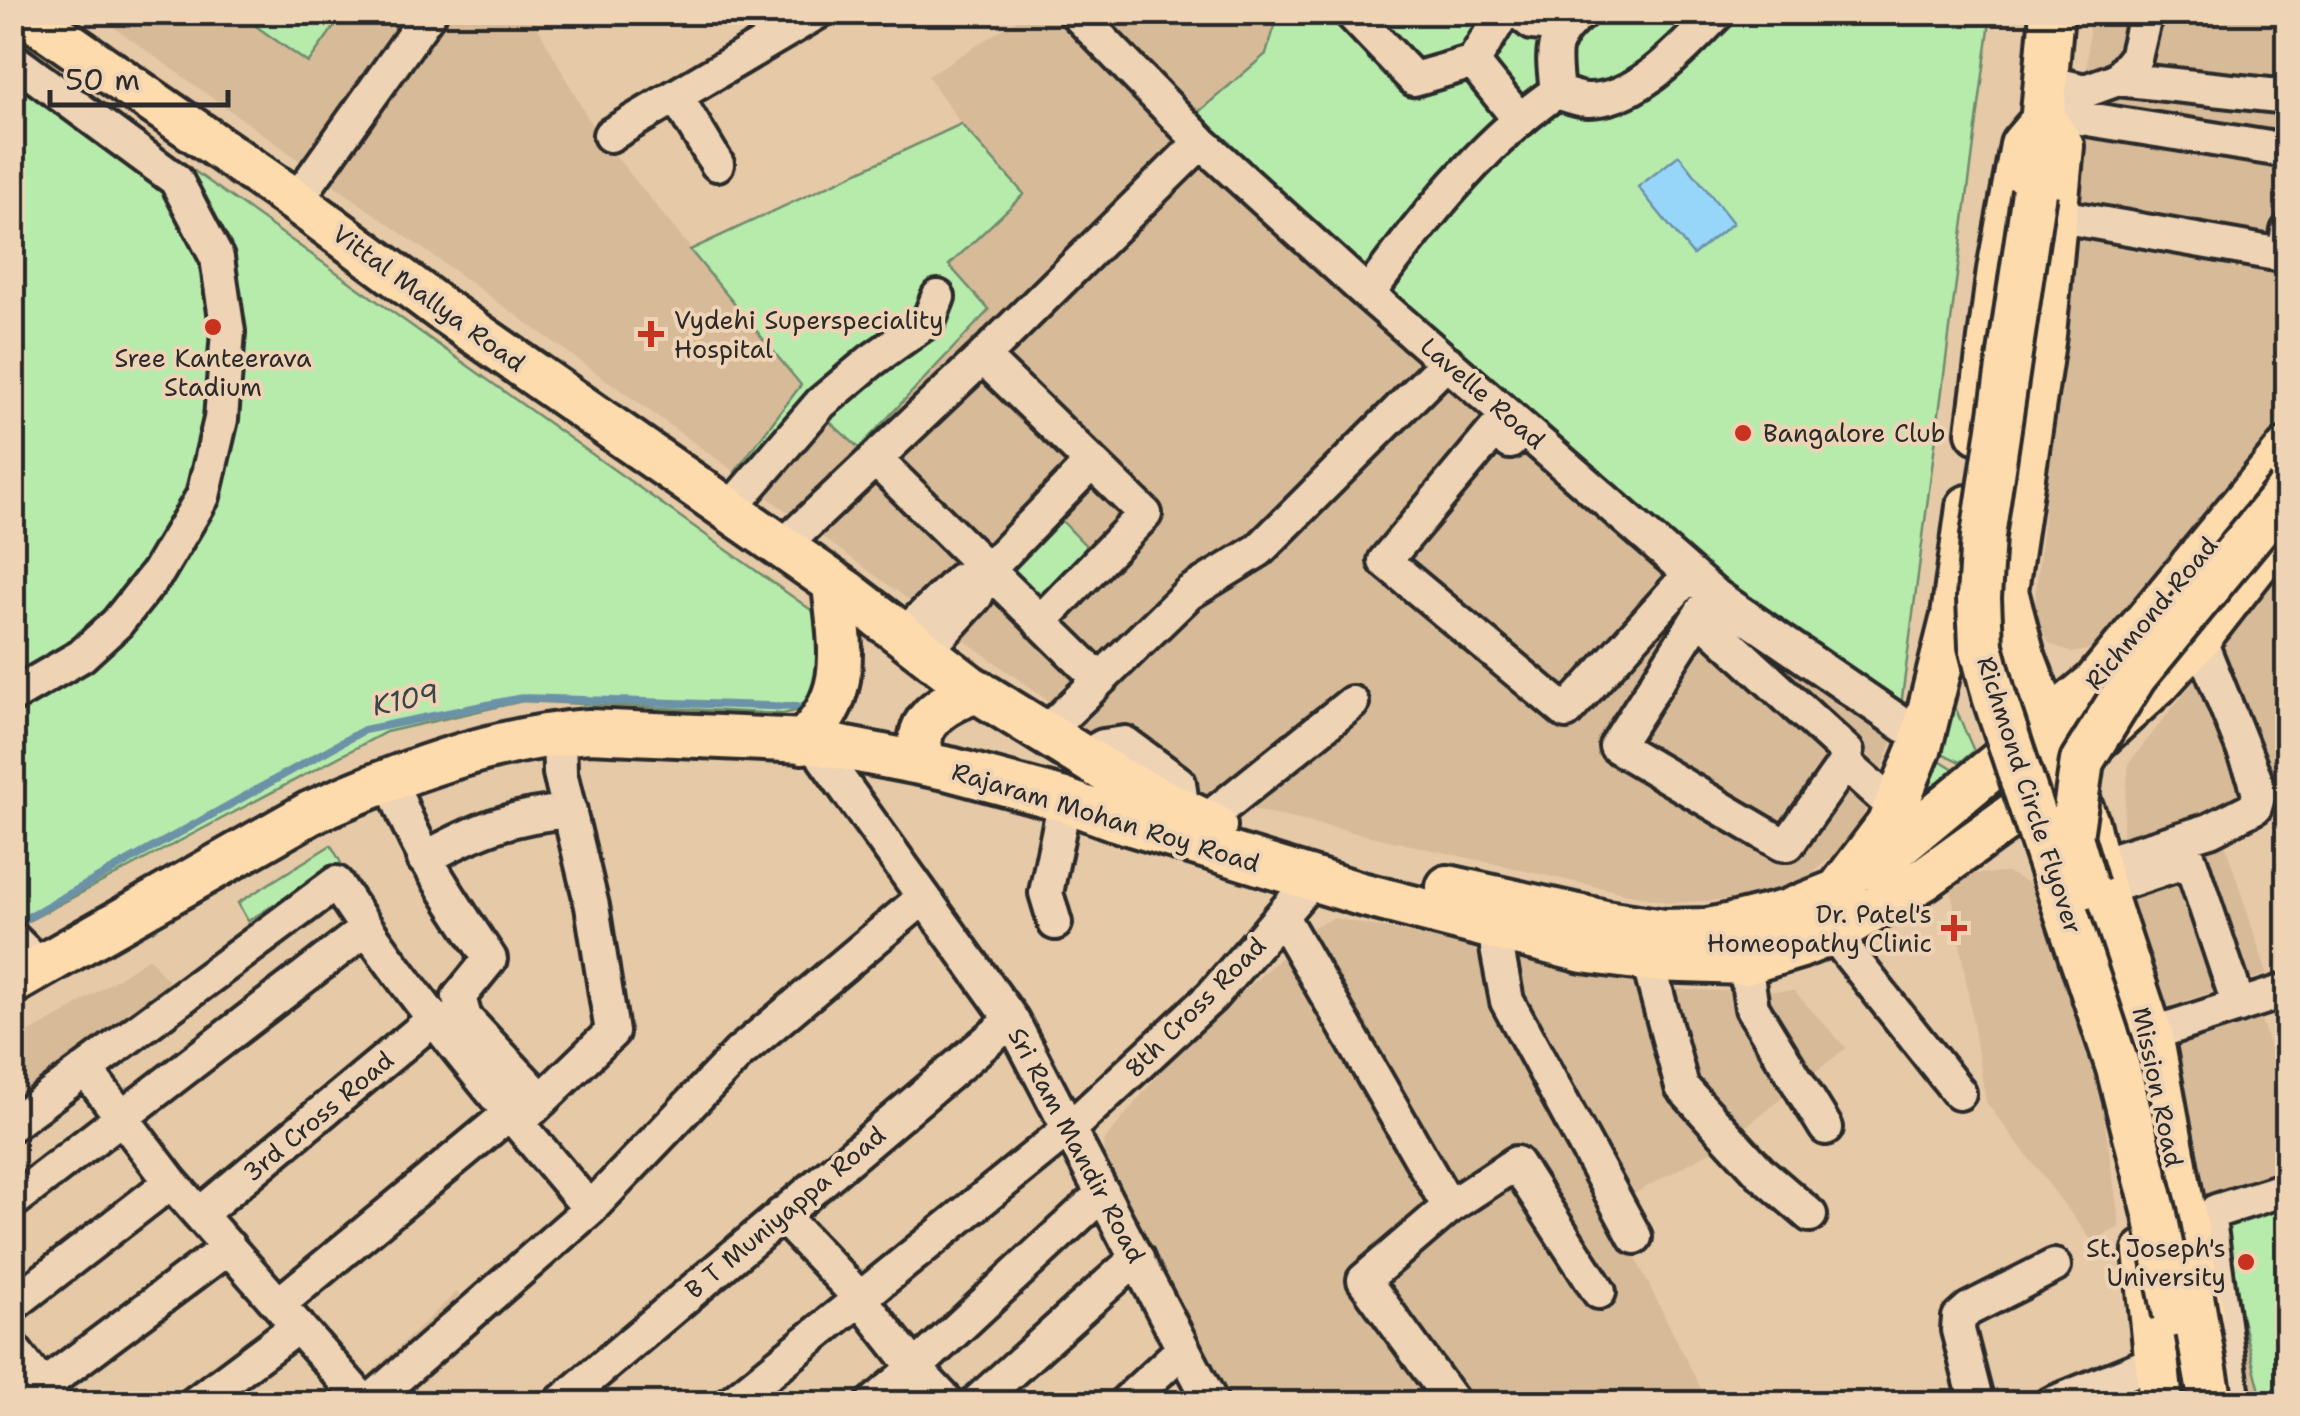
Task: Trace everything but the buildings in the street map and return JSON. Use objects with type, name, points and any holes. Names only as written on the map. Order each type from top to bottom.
[{"type":"main road","name":"Vittal Mallya Road","points":[[23,12],[841,588]]},
{"type":"main road","name":"Richmond Circle Flyover","points":[[2052,12],[2055,108],[2044,204],[1983,536],[1981,646],[1994,696],[2118,1068],[2155,1214],[2175,1315],[2186,1404]]},
{"type":"main road","points":[[1838,911],[1888,825],[1923,734],[1953,616],[2000,270],[2022,145],[2055,108]]},
{"type":"main road","name":"Mission Road","points":[[2044,204],[2044,335],[2006,591],[2024,656],[2066,768],[2151,1034],[2190,1240],[2213,1404]]},
{"type":"main road","name":"Richmond Road","points":[[1838,911],[1901,846],[2095,684],[2288,449]]},
{"type":"main road","name":"Richmond Circle Flyover","points":[[2213,1404],[2196,1308],[2140,1072],[2071,836],[2082,761],[2135,676],[2288,490]]},
{"type":"main road","name":"Richmond Road","points":[[2115,725],[2199,638],[2288,524]]},
{"type":"main road","points":[[814,743],[840,678],[841,588]]},
{"type":"main road","name":"Rajaram Mohan Roy Road","points":[[841,588],[978,692],[1084,758],[1193,817],[1246,838],[1347,864],[1664,931],[1708,930],[1788,911],[1838,911],[1924,879],[2018,811],[2115,725]]},
{"type":"main road","name":"Mission Road","points":[[1953,616],[2000,764],[2106,1059],[2140,1217],[2161,1404]]},
{"type":"main road","points":[[2024,656],[2037,667],[2095,684]]},
{"type":"main road","points":[[927,764],[922,756],[922,742],[929,718],[941,705],[978,692]]},
{"type":"main road","name":"Rajaram Mohan Roy Road","points":[[20,957],[310,813],[391,778],[455,757],[559,733],[588,731],[814,743],[927,764],[1061,798],[1115,819],[1313,880],[1584,950],[1651,960],[1744,963],[1798,947],[1838,911]]},
{"type":"street","points":[[296,201],[430,12]]},
{"type":"street","name":"Lavelle Road","points":[[1075,12],[1201,142],[1447,362],[1509,433],[1694,608],[1923,734]]},
{"type":"street","points":[[1350,12],[1414,79],[1473,62],[1504,12]]},
{"type":"street","points":[[1518,12],[1532,24],[1573,19]]},
{"type":"street","points":[[1573,19],[1552,50],[1557,92],[1586,100],[1627,91],[1679,52],[1719,12]]},
{"type":"street","points":[[2118,79],[2135,58],[2146,12]]},
{"type":"street","points":[[610,135],[805,16]]},
{"type":"street","points":[[12,60],[176,180],[218,258],[228,332],[221,419],[203,496],[158,572],[118,623],[81,656],[12,696]]},
{"type":"street","points":[[1473,62],[1518,118]]},
{"type":"street","points":[[2055,108],[2118,79],[2288,97]]},
{"type":"street","points":[[1368,294],[1467,169],[1518,118],[1556,92]]},
{"type":"street","points":[[676,96],[717,164]]},
{"type":"street","points":[[2055,108],[2288,151]]},
{"type":"street","points":[[782,548],[1201,142]]},
{"type":"street","points":[[2044,204],[2276,254],[2284,248],[2288,232]]},
{"type":"street","points":[[729,510],[821,403],[871,361],[930,320],[938,297]]},
{"type":"street","points":[[983,357],[1146,514],[1040,622]]},
{"type":"street","points":[[1045,733],[1189,593],[1260,550],[1447,362]]},
{"type":"street","points":[[1509,433],[1495,430],[1385,562],[1566,712],[1694,608]]},
{"type":"street","points":[[876,460],[1098,678]]},
{"type":"street","points":[[914,644],[960,580],[987,571],[1091,464]]},
{"type":"street","points":[[1694,608],[1843,747],[1848,758],[1790,843],[1785,844],[1616,746],[1694,608]]},
{"type":"street","points":[[2101,876],[2255,807],[2258,794],[2254,776],[2199,638]]},
{"type":"street","points":[[1193,817],[1352,703]]},
{"type":"street","points":[[194,1404],[289,1315],[514,1118],[542,1100],[612,1032],[592,906],[560,773],[559,733]]},
{"type":"street","name":"Sri Ram Mandir Road","points":[[814,743],[1012,1020],[1212,1404]]},
{"type":"street","points":[[1845,763],[1896,808]]},
{"type":"street","points":[[391,778],[403,816],[424,859],[490,959],[459,997],[465,1018],[542,1100]]},
{"type":"street","points":[[1055,924],[1046,894],[1061,820],[1061,798]]},
{"type":"street","points":[[424,859],[476,830],[532,814],[570,811]]},
{"type":"street","points":[[2101,876],[2190,860],[2239,1006]]},
{"type":"street","name":"8th Cross Road","points":[[730,1404],[1070,1128],[1202,989],[1282,917],[1313,880]]},
{"type":"street","points":[[12,1124],[336,882],[366,929],[435,1018],[590,1209]]},
{"type":"street","points":[[86,1070],[172,1182],[366,1404],[590,1209],[739,1052],[923,898]]},
{"type":"street","points":[[1838,911],[1845,949],[1958,1093]]},
{"type":"street","points":[[1282,917],[1449,1206]]},
{"type":"street","points":[[12,1202],[366,929]]},
{"type":"street","points":[[1497,929],[1507,1001],[1635,1238]]},
{"type":"street","points":[[1651,960],[1682,1087],[1760,1172],[1810,1215]]},
{"type":"street","points":[[1744,963],[1752,1008],[1826,1128]]},
{"type":"street","points":[[2151,1034],[2288,990]]},
{"type":"street","name":"3rd Cross Road","points":[[200,1214],[435,1018]]},
{"type":"street","name":"B T Muniyappa Road","points":[[559,1404],[1012,1020]]},
{"type":"street","points":[[1454,1404],[1364,1280],[1449,1206],[1516,1163],[1599,1292]]},
{"type":"street","points":[[12,1305],[172,1182]]},
{"type":"street","points":[[2234,1404],[2209,1220],[2216,1211],[2288,1188]]},
{"type":"street","points":[[872,1404],[1104,1193]]},
{"type":"street","points":[[781,1215],[859,1297],[914,1368],[950,1404]]},
{"type":"street","points":[[12,1348],[39,1397],[229,1247]]},
{"type":"street","points":[[975,1404],[1137,1258]]},
{"type":"street","points":[[1977,1404],[1958,1330],[1959,1318],[1969,1309],[2054,1266]]},
{"type":"street","points":[[1124,1404],[1184,1349]]},
{"type":"street","points":[[2051,1404],[2159,1360]]},
{"type":"shaded area","points":[[94,13],[530,13],[593,128],[801,385],[735,472]]},
{"type":"shaded area","points":[[1028,13],[1054,13],[1190,152],[1894,736],[1871,799],[1849,841],[1805,880],[1760,898],[1670,903],[1214,801],[1098,737],[759,491],[822,415],[859,448],[989,311],[949,266],[961,124],[928,76]]},
{"type":"shaded area","points":[[1096,13],[1279,13],[1266,54],[1195,115]]},
{"type":"shaded area","points":[[2090,13],[2287,13],[2287,420],[2100,647],[2072,653],[2049,643],[2034,612],[2083,139]]},
{"type":"shaded area","points":[[2287,563],[2287,811],[2222,834],[2267,974],[2157,1010],[2117,885],[2129,763]]},
{"type":"shaded area","points":[[2008,873],[2035,886],[2095,1055],[2120,1227],[2092,1241],[1986,1102],[1951,889],[1974,874]]},
{"type":"shaded area","points":[[1334,918],[1489,950],[1498,1011],[1541,1100],[1627,1241],[1708,1403],[1228,1403],[1104,1161],[1104,1141],[1176,1053],[1315,926]]},
{"type":"shaded area","points":[[1517,956],[1686,990],[1794,991],[1846,1048],[1722,1145],[1623,1200],[1509,1000]]},
{"type":"shaded area","points":[[149,958],[179,994],[13,1115],[13,1041],[63,1014]]},
{"type":"shaded area","points":[[2258,1009],[2287,1103],[2287,1403],[2226,1403],[2167,1039]]},
{"type":"shaded area","points":[[457,1292],[484,1321],[396,1403],[338,1404]]},
{"type":"green space","points":[[246,12],[344,13],[308,63],[243,17]]},
{"type":"green space","name":"Bangalore Club","points":[[1279,13],[1991,13],[1901,706],[1723,583],[1378,282],[1195,115],[1266,54]]},
{"type":"green space","name":"Sree Kanteerava Stadium","points":[[13,42],[814,612],[821,636],[824,683],[795,711],[783,714],[523,701],[386,732],[13,929]]},
{"type":"green space","points":[[961,124],[1024,194],[949,265],[989,310],[859,448],[822,415],[759,491],[735,472],[801,385],[690,250]]},
{"type":"green space","points":[[1059,518],[1092,552],[1035,607],[1002,574]]},
{"type":"green space","points":[[1951,699],[1974,751],[1960,762],[1934,749]]},
{"type":"green space","points":[[1933,756],[1957,771],[1915,809]]},
{"type":"green space","points":[[331,845],[341,863],[248,921],[238,903]]},
{"type":"green space","points":[[2287,1201],[2287,1403],[2263,1403],[2217,1220]]},
{"type":"water","points":[[1679,155],[1733,223],[1693,255],[1638,187]]},
{"type":"waterway","name":"K109","points":[[12,926],[364,730],[522,698],[797,707]]},
{"type":"place","name":"Sree Kanteerava Stadium","points":[[213,327]]},
{"type":"place","name":"Vydehi Superspeciality Hospital","points":[[651,334]]},
{"type":"place","name":"Bangalore Club","points":[[1743,433]]},
{"type":"place","name":"Dr. Patel's Homeopathy Clinic","points":[[1954,928]]},
{"type":"place","name":"St. Joseph's University","points":[[2246,1262]]}]
